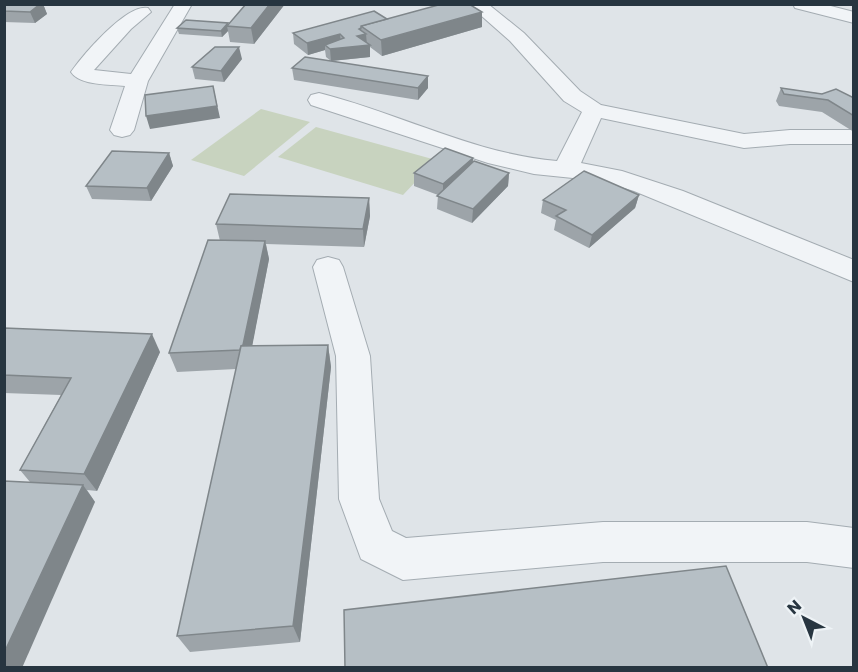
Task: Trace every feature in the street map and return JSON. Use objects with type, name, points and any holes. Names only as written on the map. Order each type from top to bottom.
[{"type":"street","points":[[476,4],[517,37],[572,96],[594,110],[744,141],[790,137],[854,137]]},
{"type":"street","points":[[801,4],[854,18]]},
{"type":"street","points":[[137,81],[91,76],[81,72],[124,25],[133,8],[182,6]]},
{"type":"street","points":[[122,130],[137,81],[182,6]]},
{"type":"street","points":[[319,100],[495,158],[537,167],[592,170],[655,191],[854,272]]},
{"type":"street","points":[[566,169],[594,110]]},
{"type":"street","points":[[328,267],[353,356],[359,499],[376,545],[403,559],[603,542],[807,542],[854,548]]},
{"type":"green space","points":[[261,109],[310,122],[244,176],[191,160]]},
{"type":"green space","points":[[316,127],[436,160],[403,195],[278,157]]},
{"type":"building","points":[[4,4],[40,4],[30,12],[4,11]]},
{"type":"building","points":[[246,4],[270,4],[251,28],[227,26]]},
{"type":"building","points":[[442,4],[469,4],[482,12],[381,40],[361,26]]},
{"type":"building","points":[[374,11],[387,19],[361,26],[359,29],[366,34],[357,36],[370,45],[330,49],[325,45],[344,38],[340,34],[307,43],[293,33]]},
{"type":"building","points":[[186,20],[228,23],[221,31],[177,28]]},
{"type":"building","points":[[215,47],[239,47],[221,71],[192,67]]},
{"type":"building","points":[[305,57],[428,76],[418,88],[292,68]]},
{"type":"building","points":[[213,86],[217,106],[146,116],[145,95]]},
{"type":"building","points":[[781,88],[822,94],[836,89],[854,98],[854,116],[828,100],[784,94]]},
{"type":"building","points":[[445,148],[473,158],[443,184],[414,173]]},
{"type":"building","points":[[112,151],[169,153],[147,188],[86,186]]},
{"type":"building","points":[[474,161],[509,173],[473,209],[437,196]]},
{"type":"building","points":[[584,171],[639,195],[592,235],[556,216],[566,210],[543,200]]},
{"type":"building","points":[[230,194],[369,198],[363,229],[216,224]]},
{"type":"building","points":[[208,240],[265,241],[243,345],[240,350],[169,353]]},
{"type":"building","points":[[4,328],[152,334],[84,474],[20,470],[71,378],[4,375]]},
{"type":"building","points":[[328,345],[293,626],[177,636],[241,346]]},
{"type":"building","points":[[4,481],[83,485],[4,653]]},
{"type":"building","points":[[726,566],[768,668],[345,668],[344,610]]}]
